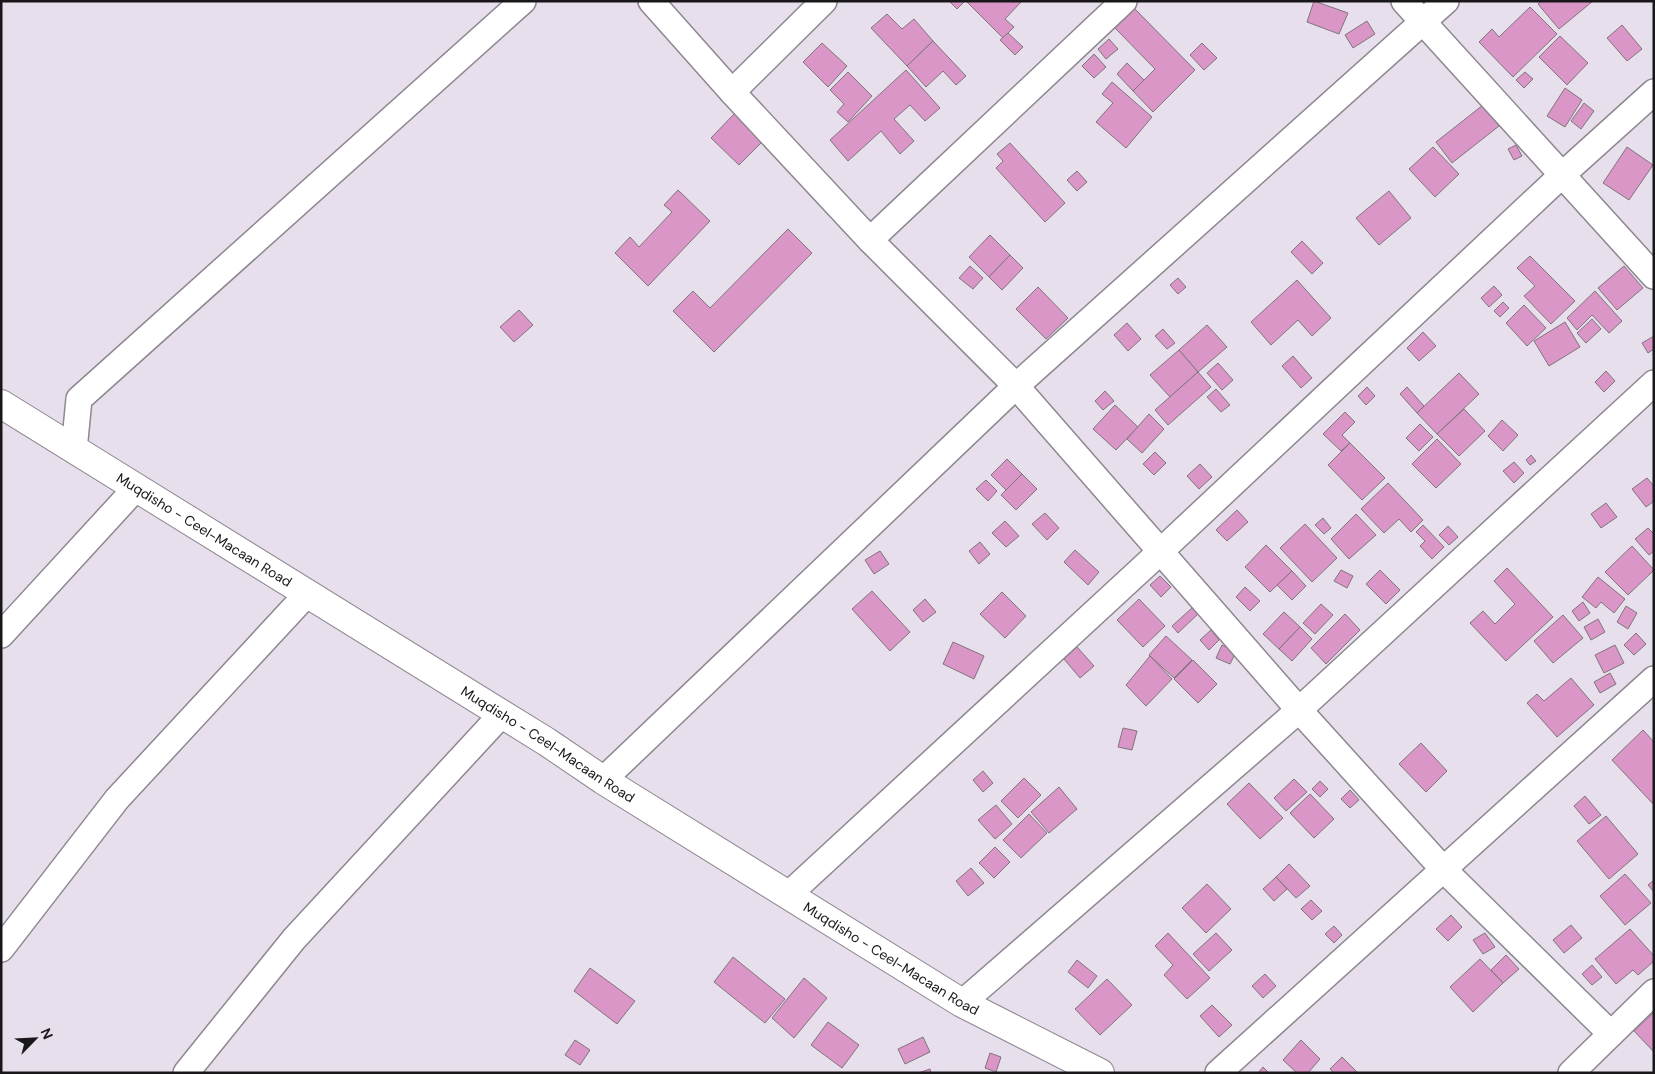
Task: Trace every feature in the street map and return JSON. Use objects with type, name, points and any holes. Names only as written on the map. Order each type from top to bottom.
[{"type":"street","points":[[74,450],[79,399],[523,1]]},
{"type":"street","points":[[651,1],[732,92],[870,240],[1016,386],[1299,710],[1443,869],[1611,1034]]},
{"type":"street","points":[[732,92],[824,1]]},
{"type":"street","points":[[870,240],[1124,1]]},
{"type":"street","points":[[1404,1],[1654,276]]},
{"type":"street","points":[[603,780],[1016,386],[1446,1]]},
{"type":"street","points":[[788,895],[1161,551],[1562,175],[1654,92]]},
{"type":"street","points":[[962,1003],[1299,710],[1654,383]]},
{"type":"street","name":"Muqdisho - Ceel-Macaan Road","points":[[1,404],[547,742],[603,780],[962,1003],[1100,1073]]},
{"type":"street","points":[[1,635],[136,488]]},
{"type":"street","points":[[1,949],[117,799],[307,594]]},
{"type":"street","points":[[1218,1073],[1654,678]]},
{"type":"street","points":[[186,1073],[294,939],[502,714]]},
{"type":"street","points":[[1571,1073],[1654,992]]},
{"type":"building","points":[[949,1],[965,1],[957,9]]},
{"type":"building","points":[[966,1],[1022,1],[1005,19],[1014,27],[1003,38]]},
{"type":"building","points":[[1314,1],[1348,13],[1339,34],[1307,22]]},
{"type":"building","points":[[1542,1],[1593,1],[1559,29],[1538,4]]},
{"type":"building","points":[[1530,7],[1557,34],[1513,77],[1479,42],[1492,29],[1499,37]]},
{"type":"building","points":[[1134,8],[1195,70],[1153,112],[1133,91],[1155,69],[1115,28]]},
{"type":"building","points":[[887,14],[902,29],[914,19],[933,41],[907,66],[871,28]]},
{"type":"building","points":[[1367,21],[1375,34],[1353,48],[1345,35]]},
{"type":"building","points":[[1622,25],[1642,49],[1627,61],[1607,38]]},
{"type":"building","points":[[1008,33],[1023,47],[1015,55],[1000,40]]},
{"type":"building","points":[[1560,36],[1588,63],[1567,85],[1539,57]]},
{"type":"building","points":[[1109,39],[1118,49],[1106,59],[1098,49]]},
{"type":"building","points":[[933,41],[966,76],[956,85],[943,71],[926,87],[907,66]]},
{"type":"building","points":[[822,43],[847,66],[828,87],[803,62]]},
{"type":"building","points":[[1202,43],[1217,58],[1204,70],[1190,55]]},
{"type":"building","points":[[1094,54],[1106,67],[1094,78],[1082,66]]},
{"type":"building","points":[[1127,63],[1144,80],[1133,91],[1117,74]]},
{"type":"building","points":[[906,70],[940,108],[925,121],[910,105],[894,119],[914,141],[900,154],[881,131],[848,161],[830,140]]},
{"type":"building","points":[[848,72],[872,96],[848,122],[837,112],[844,104],[830,90]]},
{"type":"building","points":[[1525,72],[1533,79],[1524,88],[1516,80]]},
{"type":"building","points":[[1112,82],[1152,117],[1126,148],[1096,122],[1113,103],[1102,94]]},
{"type":"building","points":[[1565,88],[1582,100],[1565,127],[1547,116]]},
{"type":"building","points":[[1584,103],[1594,111],[1581,129],[1571,121]]},
{"type":"building","points":[[1483,105],[1499,126],[1452,163],[1436,142]]},
{"type":"building","points":[[735,113],[764,140],[739,165],[711,138]]},
{"type":"building","points":[[1010,143],[1065,203],[1045,222],[996,168],[1003,161],[997,154]]},
{"type":"building","points":[[1516,145],[1522,156],[1514,160],[1508,149]]},
{"type":"building","points":[[1433,147],[1459,174],[1435,197],[1409,169]]},
{"type":"building","points":[[1627,147],[1653,165],[1629,200],[1603,183]]},
{"type":"building","points":[[1077,171],[1087,182],[1077,191],[1067,180]]},
{"type":"building","points":[[678,190],[710,221],[648,286],[615,253],[630,237],[639,247],[672,212],[664,205]]},
{"type":"building","points":[[1389,191],[1411,218],[1379,245],[1356,218]]},
{"type":"building","points":[[788,229],[812,253],[714,352],[673,311],[693,291],[710,308]]},
{"type":"building","points":[[990,235],[1010,255],[989,277],[969,257]]},
{"type":"building","points":[[1302,241],[1323,263],[1312,274],[1291,252]]},
{"type":"building","points":[[1010,255],[1023,268],[1002,290],[989,277]]},
{"type":"building","points":[[1530,256],[1575,301],[1551,324],[1524,296],[1535,286],[1517,268]]},
{"type":"building","points":[[970,266],[983,278],[973,289],[959,278]]},
{"type":"building","points":[[1624,266],[1643,288],[1617,310],[1598,288]]},
{"type":"building","points":[[1178,278],[1186,287],[1178,294],[1170,285]]},
{"type":"building","points":[[1297,280],[1331,318],[1312,336],[1298,320],[1271,345],[1251,322]]},
{"type":"building","points":[[1494,286],[1502,295],[1489,307],[1481,298]]},
{"type":"building","points":[[1038,287],[1068,318],[1046,339],[1016,309]]},
{"type":"building","points":[[1595,291],[1622,321],[1609,333],[1592,315],[1577,330],[1567,318]]},
{"type":"building","points":[[1503,302],[1509,308],[1500,317],[1494,311]]},
{"type":"building","points":[[1524,305],[1546,328],[1527,346],[1506,323]]},
{"type":"building","points":[[519,310],[533,325],[514,342],[500,327]]},
{"type":"building","points":[[1592,319],[1601,329],[1586,343],[1577,333]]},
{"type":"building","points":[[1565,322],[1580,347],[1549,366],[1534,341]]},
{"type":"building","points":[[1127,323],[1141,339],[1128,351],[1114,335]]},
{"type":"building","points":[[1207,325],[1227,347],[1198,372],[1179,350]]},
{"type":"building","points":[[1163,329],[1175,343],[1167,349],[1155,336]]},
{"type":"building","points":[[1423,332],[1436,346],[1419,361],[1407,348]]},
{"type":"building","points":[[1654,336],[1654,349],[1648,353],[1642,343]]},
{"type":"building","points":[[1179,350],[1198,372],[1170,397],[1150,375]]},
{"type":"building","points":[[1293,356],[1312,378],[1301,388],[1282,366]]},
{"type":"building","points":[[1218,363],[1233,380],[1222,390],[1207,373]]},
{"type":"building","points":[[1606,371],[1615,381],[1604,392],[1595,382]]},
{"type":"building","points":[[1198,372],[1211,387],[1168,425],[1155,410]]},
{"type":"building","points":[[1459,373],[1479,394],[1437,434],[1417,413]]},
{"type":"building","points":[[1367,387],[1375,396],[1366,405],[1358,396]]},
{"type":"building","points":[[1407,387],[1424,406],[1417,413],[1400,394]]},
{"type":"building","points":[[1216,389],[1230,405],[1221,412],[1207,397]]},
{"type":"building","points":[[1105,391],[1114,401],[1103,410],[1095,401]]},
{"type":"building","points":[[1115,405],[1138,427],[1116,450],[1093,429]]},
{"type":"building","points":[[1464,409],[1485,431],[1459,456],[1437,434]]},
{"type":"building","points":[[1345,412],[1355,422],[1342,435],[1350,443],[1341,451],[1323,434]]},
{"type":"building","points":[[1149,414],[1164,429],[1142,453],[1127,439]]},
{"type":"building","points":[[1502,420],[1518,435],[1503,451],[1488,436]]},
{"type":"building","points":[[1420,424],[1433,437],[1419,451],[1406,438]]},
{"type":"building","points":[[1437,439],[1461,464],[1436,488],[1412,464]]},
{"type":"building","points":[[1350,443],[1385,478],[1362,500],[1328,465]]},
{"type":"building","points":[[1155,452],[1166,463],[1154,475],[1143,464]]},
{"type":"building","points":[[1531,455],[1536,461],[1530,465],[1526,460]]},
{"type":"building","points":[[1007,459],[1022,474],[1006,490],[991,475]]},
{"type":"building","points":[[1514,462],[1524,473],[1514,483],[1503,471]]},
{"type":"building","points":[[1200,464],[1212,477],[1199,489],[1187,476]]},
{"type":"building","points":[[1022,474],[1037,489],[1016,510],[1001,495]]},
{"type":"building","points":[[1647,478],[1654,486],[1654,501],[1646,507],[1632,489]]},
{"type":"building","points":[[986,480],[997,491],[988,501],[976,489]]},
{"type":"building","points":[[1388,483],[1423,520],[1411,532],[1399,519],[1384,533],[1361,509]]},
{"type":"building","points":[[1606,503],[1617,517],[1601,528],[1591,514]]},
{"type":"building","points":[[1237,510],[1248,522],[1227,541],[1216,530]]},
{"type":"building","points":[[1045,513],[1059,528],[1047,540],[1032,524]]},
{"type":"building","points":[[1356,514],[1376,535],[1349,559],[1331,539]]},
{"type":"building","points":[[1323,518],[1331,528],[1324,534],[1315,525]]},
{"type":"building","points":[[1005,521],[1019,536],[1006,547],[992,533]]},
{"type":"building","points":[[1305,524],[1337,558],[1312,582],[1280,548]]},
{"type":"building","points":[[1423,525],[1444,547],[1432,559],[1420,546],[1425,541],[1416,532]]},
{"type":"building","points":[[1448,526],[1458,537],[1449,545],[1439,535]]},
{"type":"building","points":[[1648,528],[1654,534],[1654,551],[1649,555],[1635,539]]},
{"type":"building","points":[[980,542],[990,554],[979,564],[969,551]]},
{"type":"building","points":[[1266,545],[1292,571],[1270,592],[1245,567]]},
{"type":"building","points":[[1632,546],[1654,570],[1628,595],[1605,572]]},
{"type":"building","points":[[1075,550],[1099,572],[1088,585],[1064,562]]},
{"type":"building","points":[[880,551],[889,564],[874,574],[865,560]]},
{"type":"building","points":[[1507,568],[1553,617],[1506,661],[1470,623],[1483,611],[1495,624],[1515,604],[1494,581]]},
{"type":"building","points":[[1341,570],[1353,576],[1347,588],[1334,581]]},
{"type":"building","points":[[1380,570],[1400,590],[1386,604],[1366,584]]},
{"type":"building","points":[[1292,571],[1306,586],[1292,600],[1277,585]]},
{"type":"building","points":[[1160,576],[1171,587],[1161,597],[1150,585]]},
{"type":"building","points":[[1598,577],[1625,599],[1614,613],[1601,602],[1596,608],[1582,597]]},
{"type":"building","points":[[1245,587],[1260,601],[1250,611],[1236,597]]},
{"type":"building","points":[[872,591],[910,632],[890,651],[852,609]]},
{"type":"building","points":[[1002,592],[1026,616],[1005,638],[980,614]]},
{"type":"building","points":[[925,599],[936,612],[923,622],[913,610]]},
{"type":"building","points":[[1139,599],[1165,626],[1143,647],[1117,620]]},
{"type":"building","points":[[1583,602],[1590,613],[1579,621],[1572,611]]},
{"type":"building","points":[[1321,604],[1333,615],[1315,634],[1303,623]]},
{"type":"building","points":[[1626,606],[1637,613],[1628,629],[1617,622]]},
{"type":"building","points":[[1192,608],[1198,614],[1178,633],[1172,626]]},
{"type":"building","points":[[1284,612],[1300,627],[1279,649],[1263,634]]},
{"type":"building","points":[[1345,614],[1360,630],[1326,664],[1311,648]]},
{"type":"building","points":[[1563,615],[1583,638],[1553,663],[1534,641]]},
{"type":"building","points":[[1598,619],[1605,632],[1591,640],[1584,627]]},
{"type":"building","points":[[1300,627],[1312,639],[1292,661],[1279,649]]},
{"type":"building","points":[[1211,630],[1219,640],[1209,650],[1200,640]]},
{"type":"building","points":[[1636,633],[1646,644],[1634,655],[1624,645]]},
{"type":"building","points":[[1166,636],[1192,660],[1174,678],[1149,655]]},
{"type":"building","points":[[953,642],[984,656],[974,679],[943,664]]},
{"type":"building","points":[[1222,645],[1236,652],[1230,664],[1216,658]]},
{"type":"building","points":[[1615,645],[1624,663],[1604,673],[1595,655]]},
{"type":"building","points":[[1077,647],[1094,666],[1080,678],[1064,659]]},
{"type":"building","points":[[1150,656],[1172,679],[1146,706],[1126,685]]},
{"type":"building","points":[[1193,660],[1217,684],[1198,703],[1174,679]]},
{"type":"building","points":[[1610,673],[1616,684],[1600,693],[1594,682]]},
{"type":"building","points":[[1571,678],[1594,705],[1557,737],[1527,703],[1537,694],[1544,701]]},
{"type":"building","points":[[1123,728],[1137,731],[1132,750],[1118,747]]},
{"type":"building","points":[[1643,730],[1654,742],[1654,805],[1612,760]]},
{"type":"building","points":[[1421,743],[1447,771],[1426,792],[1399,764]]},
{"type":"building","points":[[983,771],[993,783],[983,792],[973,780]]},
{"type":"building","points":[[1024,778],[1041,795],[1018,818],[1001,801]]},
{"type":"building","points":[[1294,779],[1307,792],[1286,811],[1274,798]]},
{"type":"building","points":[[1320,781],[1328,789],[1320,797],[1312,789]]},
{"type":"building","points":[[1249,783],[1283,818],[1260,839],[1227,804]]},
{"type":"building","points":[[1059,787],[1077,809],[1049,833],[1031,812]]},
{"type":"building","points":[[1350,790],[1359,800],[1350,808],[1341,799]]},
{"type":"building","points":[[1310,794],[1334,819],[1314,838],[1290,813]]},
{"type":"building","points":[[1585,796],[1601,815],[1589,824],[1574,806]]},
{"type":"building","points":[[996,805],[1012,824],[995,839],[978,820]]},
{"type":"building","points":[[1029,814],[1047,833],[1021,858],[1003,840]]},
{"type":"building","points":[[1606,816],[1638,854],[1609,879],[1577,841]]},
{"type":"building","points":[[995,847],[1010,862],[994,878],[979,863]]},
{"type":"building","points":[[1289,864],[1310,886],[1296,898],[1276,877]]},
{"type":"building","points":[[971,868],[984,883],[968,896],[956,881]]},
{"type":"building","points":[[1625,874],[1651,903],[1625,925],[1600,896]]},
{"type":"building","points":[[1276,877],[1287,889],[1274,901],[1263,889]]},
{"type":"building","points":[[1654,880],[1654,892],[1648,885]]},
{"type":"building","points":[[1207,884],[1231,909],[1206,933],[1182,908]]},
{"type":"building","points":[[1311,900],[1322,911],[1312,920],[1301,909]]},
{"type":"building","points":[[1451,915],[1462,927],[1448,941],[1436,929]]},
{"type":"building","points":[[1571,925],[1582,938],[1564,953],[1553,940]]},
{"type":"building","points":[[1334,926],[1342,935],[1334,943],[1325,934]]},
{"type":"building","points":[[1630,929],[1654,956],[1654,961],[1638,975],[1633,970],[1616,984],[1595,959]]},
{"type":"building","points":[[1168,933],[1210,978],[1187,999],[1164,975],[1173,965],[1155,946]]},
{"type":"building","points":[[1216,933],[1232,950],[1209,971],[1193,954]]},
{"type":"building","points":[[1485,933],[1495,947],[1483,954],[1473,940]]},
{"type":"building","points":[[1506,955],[1519,969],[1503,983],[1491,970]]},
{"type":"building","points":[[733,957],[785,999],[765,1023],[714,982]]},
{"type":"building","points":[[1480,959],[1503,983],[1473,1012],[1450,987]]},
{"type":"building","points":[[1077,960],[1097,976],[1088,988],[1068,972]]},
{"type":"building","points":[[1592,965],[1602,977],[1592,985],[1582,974]]},
{"type":"building","points":[[590,968],[635,1001],[617,1024],[574,991]]},
{"type":"building","points":[[1265,974],[1276,986],[1263,998],[1252,986]]},
{"type":"building","points":[[804,978],[827,998],[794,1038],[772,1018]]},
{"type":"building","points":[[1107,979],[1132,1005],[1100,1035],[1075,1009]]},
{"type":"building","points":[[1212,1005],[1232,1025],[1219,1037],[1200,1016]]},
{"type":"building","points":[[1654,1012],[1654,1052],[1634,1031]]},
{"type":"building","points":[[828,1022],[859,1045],[842,1068],[811,1045]]},
{"type":"building","points":[[923,1037],[930,1052],[905,1064],[898,1049]]},
{"type":"building","points":[[575,1040],[590,1050],[580,1065],[565,1055]]},
{"type":"building","points":[[1301,1040],[1320,1059],[1308,1073],[1297,1073],[1283,1060]]},
{"type":"building","points":[[990,1053],[1001,1057],[996,1072],[985,1068]]},
{"type":"building","points":[[1342,1057],[1358,1073],[1334,1073],[1330,1069]]},
{"type":"building","points":[[1263,1067],[1269,1073],[1258,1073]]},
{"type":"building","points":[[930,1069],[931,1073],[918,1073]]}]
